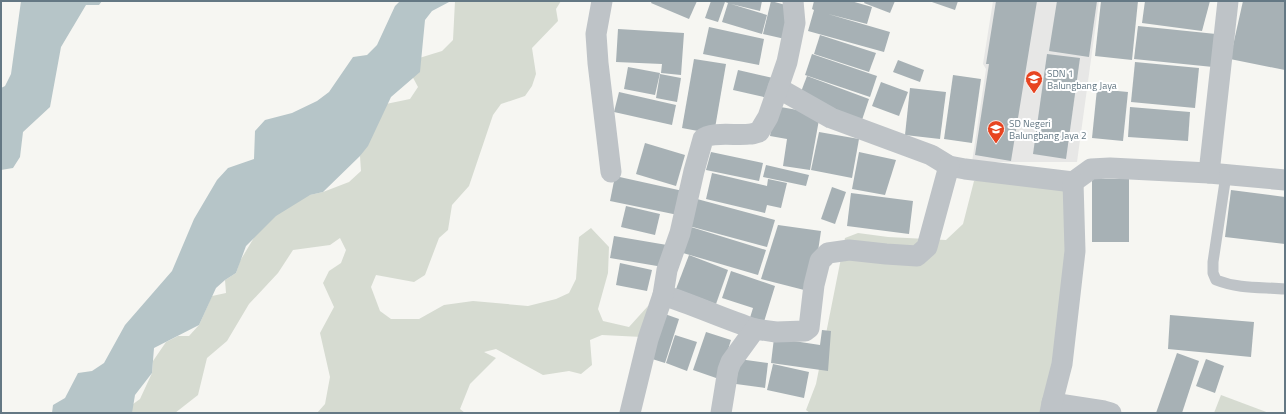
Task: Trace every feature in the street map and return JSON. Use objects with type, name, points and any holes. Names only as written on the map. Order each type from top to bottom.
[{"type":"street","points":[[602,1],[596,34],[611,172]]},
{"type":"street","points":[[630,413],[648,339],[663,295],[667,270],[680,233],[694,171],[703,140],[705,137],[714,135],[750,135],[760,132],[768,117],[787,62],[795,23],[794,1]]},
{"type":"street","points":[[1218,174],[1228,1]]},
{"type":"street","points":[[778,88],[831,118],[931,155],[950,166],[965,169],[1073,182],[1091,170],[1110,168],[1218,174],[1285,180]]},
{"type":"street","points":[[663,295],[688,303],[705,312],[755,329],[776,332],[807,330],[814,285],[820,261],[828,253],[849,250],[916,256],[927,247],[950,166]]},
{"type":"street","points":[[1073,182],[1075,251],[1062,364],[1051,408],[1104,411],[1110,413]]},
{"type":"street","points":[[723,413],[728,370],[731,362],[755,329]]},
{"type":"lane","points":[[1218,174],[1213,262],[1213,273],[1216,280],[1242,287],[1285,289]]},
{"type":"shaded area","points":[[21,1],[102,1],[99,5],[86,5],[61,47],[50,107],[23,132],[20,157],[13,168],[1,170],[1,88],[5,86],[11,74]]},
{"type":"shaded area","points":[[400,1],[451,1],[432,11],[425,20],[420,72],[391,97],[368,146],[360,156],[323,192],[310,195],[276,216],[246,246],[236,273],[216,288],[199,325],[154,348],[152,373],[135,395],[132,413],[52,413],[53,405],[65,398],[78,373],[92,371],[104,363],[125,325],[172,271],[194,219],[217,180],[228,168],[254,159],[255,131],[265,120],[292,113],[317,101],[329,92],[353,57],[367,55],[377,45],[395,6]]},
{"type":"shaded area","points":[[455,1],[561,1],[556,9],[558,21],[532,48],[536,74],[532,86],[525,96],[501,104],[493,115],[469,186],[452,205],[448,230],[439,238],[425,275],[414,282],[376,275],[371,287],[380,311],[391,319],[419,319],[444,305],[473,301],[528,306],[556,299],[569,293],[576,279],[579,237],[591,228],[609,247],[608,273],[598,309],[603,321],[629,327],[648,306],[642,337],[602,335],[590,340],[592,365],[581,374],[569,371],[543,375],[496,349],[484,352],[496,358],[470,384],[460,409],[465,413],[317,413],[325,404],[330,377],[320,333],[334,307],[323,283],[329,271],[341,263],[346,250],[340,238],[330,245],[293,250],[278,273],[249,304],[227,341],[207,358],[198,395],[175,413],[128,413],[129,407],[140,399],[152,373],[153,361],[166,342],[178,336],[189,336],[199,325],[212,296],[226,293],[225,280],[236,273],[240,261],[261,226],[283,201],[323,192],[349,182],[361,171],[360,156],[381,105],[410,99],[418,87],[410,72],[416,59],[442,51],[453,40]]},
{"type":"shaded area","name":"SDN 1 Balungbang Jaya","points":[[993,1],[1099,1],[1077,162],[972,162],[986,69],[983,64]]},
{"type":"shaded area","points":[[1047,171],[1068,186],[1065,299],[1047,413],[810,413],[806,410],[816,384],[845,238],[858,233],[888,237],[946,240],[963,224],[974,181]]},
{"type":"shaded area","points":[[1221,395],[1269,413],[1214,413]]},
{"type":"building","points":[[652,1],[697,1],[689,19],[651,3]]},
{"type":"building","points":[[711,1],[762,1],[760,11],[731,4],[767,15],[762,34],[722,22],[728,3],[725,2],[718,22],[705,18]]},
{"type":"building","points":[[771,1],[793,7],[785,39],[763,34]]},
{"type":"building","points":[[814,1],[851,1],[872,7],[867,24],[828,14],[890,32],[884,52],[808,31],[814,10],[812,9]]},
{"type":"building","points":[[865,1],[895,1],[890,13],[864,3]]},
{"type":"building","points":[[929,1],[958,1],[955,10]]},
{"type":"building","points":[[996,1],[1037,1],[1011,161],[975,155],[989,64],[986,64]]},
{"type":"building","points":[[1057,1],[1097,1],[1089,57],[1049,51]]},
{"type":"building","points":[[1101,1],[1138,1],[1132,60],[1095,56]]},
{"type":"building","points":[[1145,1],[1210,1],[1202,31],[1142,23]]},
{"type":"building","points":[[1243,1],[1285,1],[1285,70],[1230,59]]},
{"type":"building","points":[[1138,26],[1216,34],[1213,67],[1134,59]]},
{"type":"building","points":[[709,27],[764,39],[759,65],[703,54]]},
{"type":"building","points":[[618,29],[684,33],[681,75],[661,73],[662,64],[616,62]]},
{"type":"building","points":[[820,35],[876,53],[869,72],[814,54]]},
{"type":"building","points":[[812,54],[877,76],[870,97],[805,75]]},
{"type":"building","points":[[1047,54],[1080,58],[1066,159],[1033,154]]},
{"type":"building","points":[[694,59],[726,64],[714,134],[682,128]]},
{"type":"building","points":[[898,60],[924,70],[920,82],[893,72]]},
{"type":"building","points":[[1135,62],[1199,68],[1195,108],[1131,102]]},
{"type":"building","points":[[628,67],[660,73],[655,95],[624,89]]},
{"type":"building","points":[[738,70],[773,78],[768,98],[733,90]]},
{"type":"building","points":[[660,74],[681,78],[677,102],[656,98]]},
{"type":"building","points":[[953,75],[981,79],[972,143],[944,139]]},
{"type":"building","points":[[807,76],[869,99],[862,120],[799,97]]},
{"type":"building","points":[[881,82],[908,92],[899,116],[872,106]]},
{"type":"building","points":[[910,88],[946,92],[940,139],[905,135]]},
{"type":"building","points":[[1097,89],[1128,92],[1123,141],[1092,138]]},
{"type":"building","points":[[619,92],[676,105],[672,125],[614,112]]},
{"type":"building","points":[[775,106],[820,114],[810,170],[783,166],[787,139],[770,136]]},
{"type":"building","points":[[1130,107],[1190,112],[1188,141],[1128,137]]},
{"type":"building","points":[[819,132],[859,139],[852,178],[811,170]]},
{"type":"building","points":[[645,143],[685,155],[676,186],[636,174]]},
{"type":"building","points":[[711,152],[763,163],[759,181],[706,170]]},
{"type":"building","points":[[859,152],[896,160],[885,195],[852,189]]},
{"type":"building","points":[[766,165],[809,175],[806,186],[763,177]]},
{"type":"building","points":[[712,173],[767,186],[768,179],[787,183],[781,208],[767,205],[765,213],[706,199]]},
{"type":"building","points":[[615,176],[683,191],[678,215],[610,201]]},
{"type":"building","points":[[1092,179],[1129,179],[1129,242],[1092,242]]},
{"type":"building","points":[[832,187],[846,192],[835,224],[821,219]]},
{"type":"building","points":[[1231,190],[1285,197],[1285,244],[1225,237]]},
{"type":"building","points":[[851,193],[913,201],[909,234],[847,226]]},
{"type":"building","points":[[697,199],[775,220],[767,247],[689,226]]},
{"type":"building","points":[[626,206],[660,214],[655,235],[621,227]]},
{"type":"building","points":[[778,225],[821,231],[812,292],[761,279]]},
{"type":"building","points":[[691,227],[766,250],[758,275],[683,253]]},
{"type":"building","points":[[614,236],[667,245],[663,267],[610,258]]},
{"type":"building","points":[[689,255],[728,270],[716,304],[676,289]]},
{"type":"building","points":[[620,263],[652,270],[647,291],[616,285]]},
{"type":"building","points":[[731,271],[775,286],[763,325],[749,321],[753,308],[722,298]]},
{"type":"building","points":[[662,313],[679,319],[665,363],[649,358]]},
{"type":"building","points":[[1170,315],[1254,322],[1251,357],[1168,349]]},
{"type":"building","points":[[822,330],[831,331],[828,371],[771,363],[774,338],[820,345]]},
{"type":"building","points":[[706,332],[731,340],[719,379],[693,370]]},
{"type":"building","points":[[675,335],[697,342],[687,371],[666,363]]},
{"type":"building","points":[[1177,353],[1199,361],[1182,413],[1156,413]]},
{"type":"building","points":[[739,359],[768,363],[765,388],[736,384]]},
{"type":"building","points":[[1206,359],[1224,366],[1215,393],[1196,386]]},
{"type":"building","points":[[773,364],[809,372],[804,398],[767,390]]},
{"type":"place","name":"SDN 1 Balungbang Jaya","points":[[1034,94]]},
{"type":"place","name":"SD Negeri Balungbang Jaya 2","points":[[996,144]]}]
